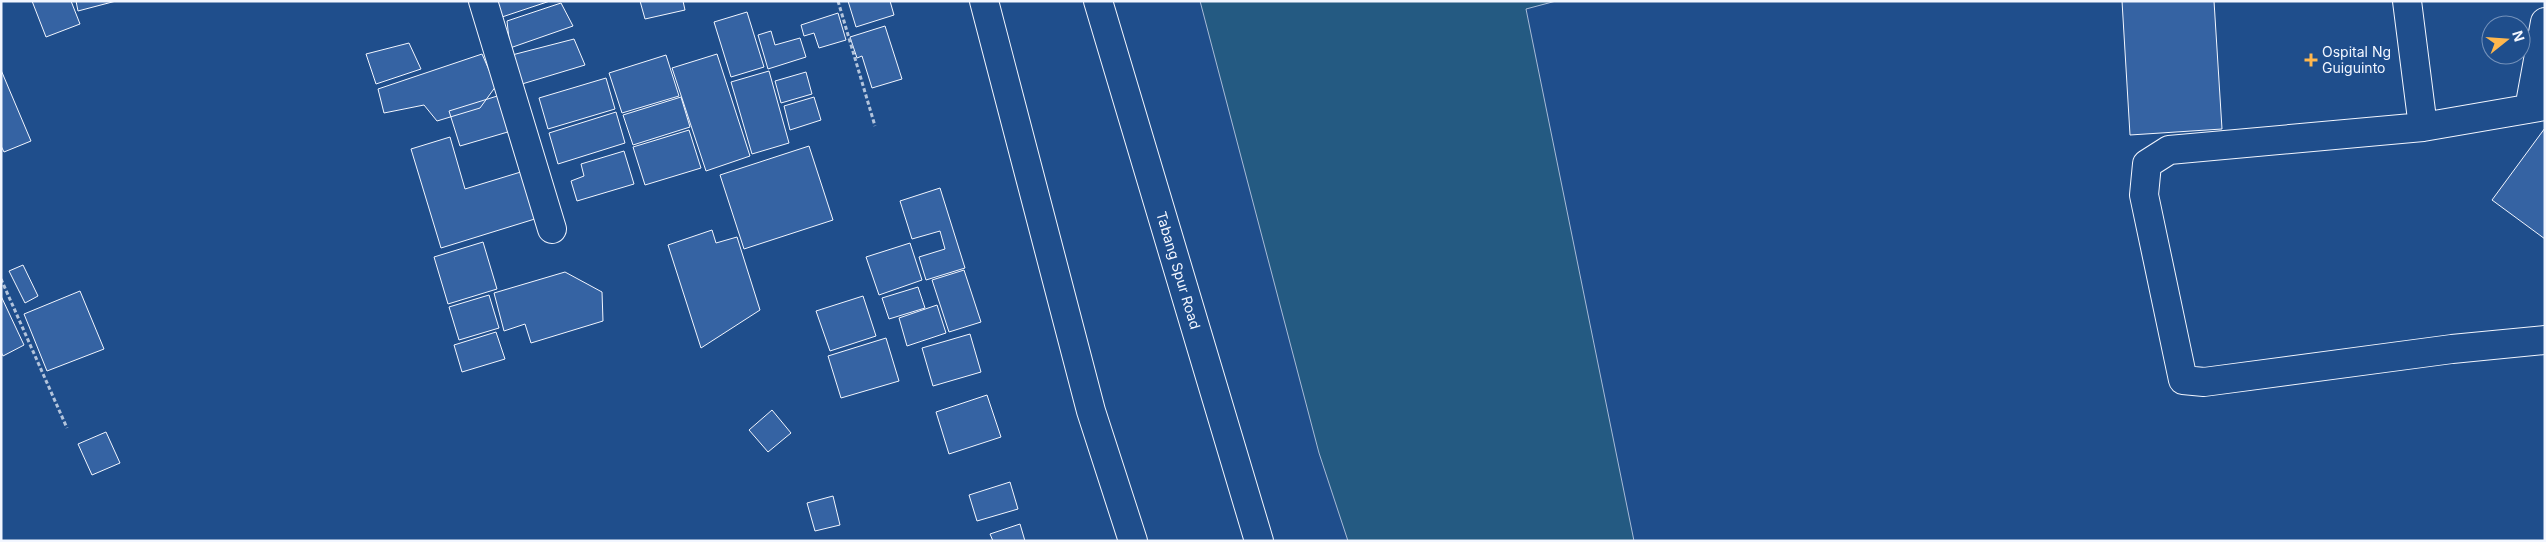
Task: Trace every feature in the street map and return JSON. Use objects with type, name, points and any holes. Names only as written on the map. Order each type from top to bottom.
[{"type":"main road","points":[[483,1],[552,229]]},
{"type":"main road","points":[[984,1],[1091,411],[1133,541]]},
{"type":"main road","name":"Tabang Spur Road","points":[[1098,1],[1259,541]]},
{"type":"main road","points":[[2406,1],[2423,127]]},
{"type":"main road","points":[[2545,22],[2537,107],[2423,127],[2169,150],[2147,164],[2144,195],[2183,380],[2204,382],[2452,349],[2545,340]]},
{"type":"path","points":[[838,1],[875,126]]},
{"type":"path","points":[[1,279],[68,428]]},
{"type":"shaded area","points":[[1200,1],[1556,1],[1526,9],[1634,541],[1348,541],[1319,453]]},
{"type":"building","points":[[32,1],[71,1],[80,24],[46,37]]},
{"type":"building","points":[[76,1],[116,1],[78,11]]},
{"type":"building","points":[[496,1],[550,1],[499,18]]},
{"type":"building","points":[[640,1],[683,1],[685,10],[645,19]]},
{"type":"building","points":[[848,1],[890,1],[894,15],[856,27]]},
{"type":"building","points":[[2122,1],[2214,1],[2222,129],[2130,135]]},
{"type":"building","points":[[561,3],[573,26],[510,48],[507,21]]},
{"type":"building","points":[[747,12],[764,67],[731,77],[714,22]]},
{"type":"building","points":[[838,13],[846,40],[819,48],[814,33],[804,36],[801,25]]},
{"type":"building","points":[[885,26],[902,79],[872,88],[862,56],[857,58],[850,37]]},
{"type":"building","points":[[771,31],[775,45],[800,38],[806,57],[768,69],[758,35]]},
{"type":"building","points":[[574,39],[585,65],[522,84],[512,55]]},
{"type":"building","points":[[409,43],[421,69],[376,84],[366,54]]},
{"type":"building","points":[[482,54],[496,86],[480,108],[437,121],[424,105],[384,113],[378,89]]},
{"type":"building","points":[[717,54],[750,156],[706,171],[672,68]]},
{"type":"building","points":[[666,55],[679,96],[622,113],[609,73]]},
{"type":"building","points":[[1,70],[31,141],[4,152],[1,146]]},
{"type":"building","points":[[769,71],[789,143],[752,154],[731,82]]},
{"type":"building","points":[[806,72],[812,94],[781,103],[775,81]]},
{"type":"building","points":[[606,78],[615,109],[548,129],[539,98]]},
{"type":"building","points":[[507,93],[518,129],[460,146],[449,111]]},
{"type":"building","points":[[681,97],[690,127],[633,145],[623,115]]},
{"type":"building","points":[[814,97],[821,120],[790,130],[784,106]]},
{"type":"building","points":[[616,112],[625,143],[558,164],[549,133]]},
{"type":"building","points":[[2545,128],[2545,239],[2492,200]]},
{"type":"building","points":[[689,130],[701,168],[645,185],[633,147]]},
{"type":"building","points":[[450,137],[465,189],[524,171],[538,218],[441,248],[411,149]]},
{"type":"building","points":[[809,146],[833,220],[744,249],[720,175]]},
{"type":"building","points":[[624,151],[634,184],[577,201],[571,181],[584,176],[581,164]]},
{"type":"building","points":[[940,188],[965,268],[926,280],[919,257],[945,249],[940,231],[912,239],[900,201]]},
{"type":"building","points":[[712,230],[716,243],[737,237],[760,310],[701,348],[668,245]]},
{"type":"building","points":[[483,242],[497,289],[448,304],[434,257]]},
{"type":"building","points":[[910,243],[922,280],[879,295],[866,257]]},
{"type":"building","points":[[23,265],[38,296],[25,303],[9,271]]},
{"type":"building","points":[[964,270],[981,322],[949,332],[932,280]]},
{"type":"building","points":[[565,272],[602,292],[603,321],[531,343],[525,324],[504,331],[494,293]]},
{"type":"building","points":[[918,287],[925,308],[889,319],[882,298]]},
{"type":"building","points":[[80,291],[104,349],[47,371],[24,314]]},
{"type":"building","points":[[489,295],[499,328],[459,340],[449,307]]},
{"type":"building","points":[[1,296],[24,345],[3,356],[1,352]]},
{"type":"building","points":[[863,296],[876,336],[830,351],[816,311]]},
{"type":"building","points":[[937,305],[946,333],[907,346],[899,318]]},
{"type":"building","points":[[496,332],[505,359],[462,372],[454,345]]},
{"type":"building","points":[[970,334],[981,372],[933,386],[922,348]]},
{"type":"building","points":[[886,338],[899,381],[841,398],[828,356]]},
{"type":"building","points":[[987,395],[1001,437],[949,454],[936,412]]},
{"type":"building","points":[[772,410],[791,433],[768,452],[749,430]]},
{"type":"building","points":[[106,432],[120,463],[92,475],[78,444]]},
{"type":"building","points":[[1010,482],[1018,509],[977,521],[969,495]]},
{"type":"building","points":[[833,496],[840,525],[815,531],[807,503]]},
{"type":"building","points":[[1020,524],[1025,541],[993,541],[990,534]]},
{"type":"place","name":"Ospital Ng Guiguinto","points":[[2311,60]]}]
